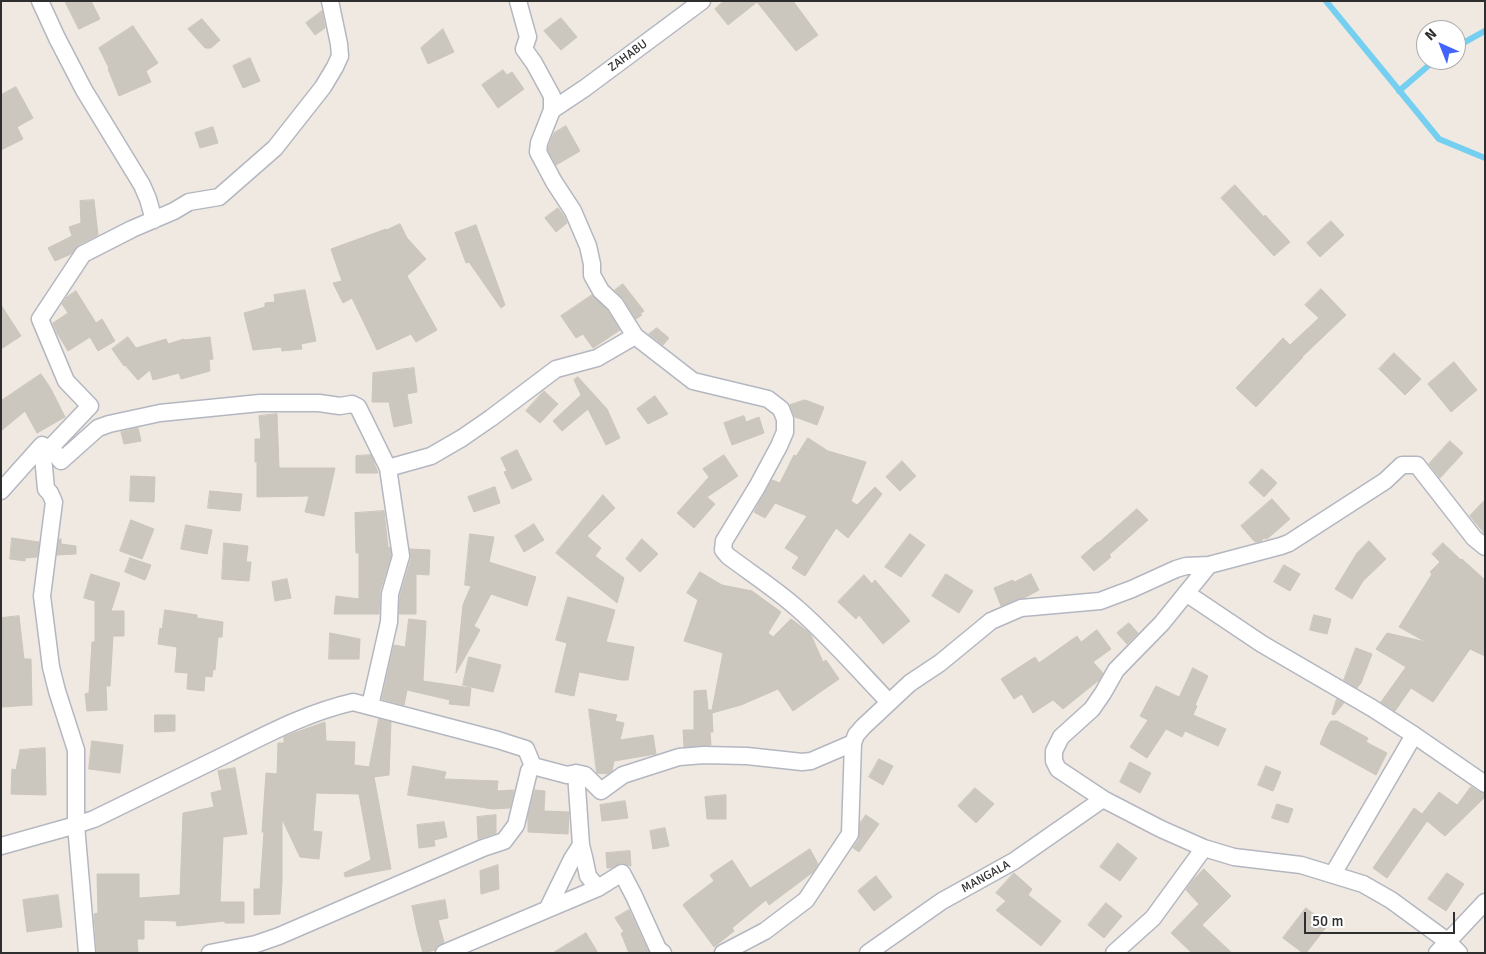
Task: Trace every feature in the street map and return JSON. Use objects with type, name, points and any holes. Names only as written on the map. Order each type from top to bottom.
[{"type":"street","points":[[40,1],[84,90],[142,185],[154,220]]},
{"type":"street","points":[[330,1],[340,44],[340,56],[336,67],[323,87],[275,148],[220,197],[189,202],[83,254],[40,319],[66,381],[90,406],[51,447],[61,461],[98,428],[160,413],[260,403],[340,406],[352,404],[358,407],[388,468],[401,556],[390,594],[389,622],[370,706]]},
{"type":"street","points":[[518,1],[528,37],[524,48],[552,96],[552,110],[539,143],[538,152],[554,182],[573,211],[588,246],[592,264],[592,275],[601,291],[615,304],[635,336],[693,381],[768,399],[781,408],[785,419],[785,432],[757,487],[724,542],[723,550],[728,556],[772,587],[797,608],[828,637],[889,702]]},
{"type":"street","name":"ZAHABU","points":[[552,110],[585,88],[702,1]]},
{"type":"street","points":[[388,468],[430,456],[462,438],[491,418],[556,369],[597,358],[635,336]]},
{"type":"street","points":[[1,491],[42,445],[46,488],[54,502],[42,596],[51,667],[76,750],[76,825],[87,953]]},
{"type":"street","points":[[723,953],[765,931],[806,900],[850,834],[853,743],[856,735],[910,683],[940,663],[998,616],[1022,608],[1100,601],[1176,569],[1186,566],[1210,565],[1288,543],[1385,482],[1402,465],[1417,465],[1474,538],[1485,547]]},
{"type":"street","points":[[1210,565],[1162,623],[1116,670],[1092,708],[1061,737],[1054,751],[1054,760],[1058,769],[1103,800],[1204,848],[1234,857],[1301,865],[1364,884],[1391,900],[1448,949],[1485,902]]},
{"type":"street","points":[[1186,592],[1262,644],[1372,708],[1485,784]]},
{"type":"street","points":[[1,846],[76,825],[94,818],[308,716],[353,702],[498,740],[526,750],[533,766]]},
{"type":"street","points":[[1333,874],[1414,735]]},
{"type":"street","points":[[533,766],[567,775],[585,776],[601,791],[623,775],[679,757],[704,755],[747,756],[802,762],[811,761],[853,743]]},
{"type":"street","points":[[210,953],[256,944],[279,936],[483,848],[504,841],[516,825],[529,771],[533,766]]},
{"type":"street","points":[[576,774],[582,845],[588,876],[598,888]]},
{"type":"street","name":"MANGALA","points":[[868,953],[942,901],[1014,861],[1103,800]]},
{"type":"street","points":[[548,908],[572,859],[582,845]]},
{"type":"street","points":[[1114,953],[1153,918],[1204,848]]},
{"type":"street","points":[[444,953],[598,888],[622,873],[658,949],[663,953]]},
{"type":"building","points":[[65,1],[91,1],[100,19],[79,29]]},
{"type":"building","points":[[724,1],[793,1],[818,35],[796,51],[757,2],[728,25],[715,9]]},
{"type":"building","points":[[322,11],[325,28],[315,35],[306,23]]},
{"type":"building","points":[[561,18],[577,37],[561,50],[544,31]]},
{"type":"building","points":[[202,19],[220,40],[211,48],[205,48],[188,29]]},
{"type":"building","points":[[133,26],[158,63],[146,71],[151,82],[119,96],[109,68],[99,48]]},
{"type":"building","points":[[443,29],[454,52],[428,64],[421,48]]},
{"type":"building","points":[[250,58],[260,81],[243,88],[233,66]]},
{"type":"building","points":[[503,70],[507,75],[512,72],[524,89],[498,108],[482,85]]},
{"type":"building","points":[[16,87],[33,118],[17,127],[23,139],[1,150],[1,95]]},
{"type":"building","points":[[566,126],[580,151],[556,165],[548,150],[549,145],[554,133]]},
{"type":"building","points":[[213,127],[218,143],[200,148],[195,133]]},
{"type":"building","points":[[1235,185],[1290,242],[1274,256],[1221,198]]},
{"type":"building","points":[[94,200],[98,235],[78,245],[71,254],[55,261],[48,248],[72,236],[69,227],[81,223],[80,201]]},
{"type":"building","points":[[558,208],[567,223],[556,232],[545,218]]},
{"type":"building","points":[[1331,221],[1344,235],[1320,257],[1307,243]]},
{"type":"building","points":[[400,224],[407,238],[426,259],[407,276],[437,330],[416,342],[411,334],[377,350],[352,298],[343,303],[333,283],[342,281],[331,249]]},
{"type":"building","points":[[476,225],[505,305],[501,308],[469,262],[466,263],[455,233]]},
{"type":"building","points":[[623,284],[644,311],[636,319],[623,298],[615,290]]},
{"type":"building","points":[[1321,289],[1346,315],[1302,357],[1256,407],[1236,388],[1283,338],[1290,345],[1319,318],[1305,305]]},
{"type":"building","points":[[305,290],[316,341],[301,344],[302,349],[282,351],[281,347],[253,350],[244,313],[265,307],[265,303],[275,302],[274,295]]},
{"type":"building","points":[[76,291],[96,323],[102,319],[115,341],[98,351],[90,337],[68,351],[53,323],[68,313],[62,304],[67,297]]},
{"type":"building","points":[[592,295],[607,310],[620,330],[593,348],[583,334],[576,338],[561,316]]},
{"type":"building","points":[[1,305],[21,336],[1,349]]},
{"type":"building","points":[[657,328],[669,338],[663,345],[649,334]]},
{"type":"building","points":[[128,337],[136,348],[166,339],[168,344],[184,339],[210,337],[213,359],[209,360],[210,371],[181,379],[179,373],[153,380],[150,370],[138,380],[124,366],[112,349]]},
{"type":"building","points":[[1394,353],[1421,379],[1405,395],[1379,369]]},
{"type":"building","points":[[1454,362],[1477,390],[1451,412],[1428,384]]},
{"type":"building","points":[[414,368],[417,392],[407,394],[412,423],[394,427],[389,402],[372,402],[373,373]]},
{"type":"building","points":[[41,374],[65,417],[37,433],[25,411],[1,431],[1,401]]},
{"type":"building","points":[[578,377],[607,409],[620,438],[606,445],[588,409],[562,431],[553,421],[581,395],[574,380]]},
{"type":"building","points":[[544,391],[558,404],[540,423],[526,411]]},
{"type":"building","points":[[655,396],[668,414],[648,424],[637,409]]},
{"type":"building","points":[[805,400],[824,407],[817,425],[795,417],[790,405]]},
{"type":"building","points":[[277,414],[279,468],[335,468],[324,516],[305,512],[309,496],[257,497],[255,439],[261,439],[259,416]]},
{"type":"building","points":[[744,416],[746,422],[759,417],[764,433],[732,445],[724,423]]},
{"type":"building","points":[[138,428],[141,441],[124,444],[121,432]]},
{"type":"building","points":[[808,438],[828,451],[866,462],[851,501],[857,505],[875,487],[882,494],[848,538],[836,528],[805,576],[792,568],[799,557],[785,548],[807,516],[775,503],[765,518],[754,512],[772,480],[780,483],[794,455],[796,456]]},
{"type":"building","points":[[1450,441],[1463,453],[1440,478],[1429,464]]},
{"type":"building","points":[[517,450],[532,480],[512,489],[504,472],[507,471],[501,458]]},
{"type":"building","points":[[371,455],[378,473],[356,473],[356,456]]},
{"type":"building","points":[[724,455],[738,476],[707,497],[715,504],[694,528],[677,513],[709,477],[703,469]]},
{"type":"building","points":[[902,461],[916,476],[900,491],[886,477]]},
{"type":"building","points":[[1262,469],[1277,483],[1264,497],[1249,483]]},
{"type":"building","points":[[131,476],[155,477],[154,502],[130,501]]},
{"type":"building","points":[[495,487],[500,503],[474,512],[468,497]]},
{"type":"building","points":[[210,491],[242,494],[240,511],[208,508]]},
{"type":"building","points":[[603,495],[615,508],[587,536],[601,548],[595,556],[624,578],[617,603],[556,553]]},
{"type":"building","points":[[1272,499],[1290,519],[1267,539],[1264,538],[1261,541],[1255,542],[1241,526]]},
{"type":"building","points":[[1485,500],[1485,534],[1470,516]]},
{"type":"building","points":[[1137,509],[1148,520],[1094,571],[1081,557]]},
{"type":"building","points":[[384,511],[388,547],[390,548],[391,555],[380,591],[379,614],[334,614],[336,596],[359,599],[359,553],[356,553],[355,513]]},
{"type":"building","points":[[131,520],[154,529],[142,559],[120,551]]},
{"type":"building","points":[[534,524],[544,540],[524,552],[515,536]]},
{"type":"building","points":[[186,525],[212,530],[207,554],[181,549]]},
{"type":"building","points":[[470,534],[494,537],[489,562],[536,577],[527,606],[491,594],[474,626],[480,630],[456,673],[463,605],[471,586],[465,585]]},
{"type":"building","points":[[910,534],[925,545],[901,577],[885,567]]},
{"type":"building","points":[[12,538],[39,542],[37,557],[25,558],[25,561],[10,559]]},
{"type":"building","points":[[61,539],[61,544],[76,546],[76,554],[57,555],[59,540]]},
{"type":"building","points":[[642,539],[658,554],[640,572],[626,559]]},
{"type":"building","points":[[1369,541],[1386,559],[1363,581],[1352,599],[1335,589],[1357,553]]},
{"type":"building","points":[[224,543],[248,546],[246,562],[251,562],[249,581],[222,579]]},
{"type":"building","points":[[1443,543],[1485,580],[1485,656],[1470,649],[1433,702],[1411,688],[1395,711],[1381,702],[1406,667],[1376,649],[1387,633],[1426,642],[1399,627],[1432,574],[1430,572],[1440,562],[1432,554]]},
{"type":"building","points":[[410,549],[430,550],[429,575],[416,574],[416,614],[399,614],[400,596],[411,559]]},
{"type":"building","points":[[130,558],[151,565],[145,580],[125,572]]},
{"type":"building","points":[[1284,565],[1300,574],[1290,591],[1274,582]]},
{"type":"building","points":[[700,572],[722,585],[752,591],[781,612],[768,633],[773,637],[791,619],[807,631],[811,635],[823,662],[826,660],[839,679],[793,711],[778,689],[741,705],[712,713],[713,732],[710,732],[711,745],[684,747],[683,730],[694,730],[694,691],[706,690],[708,710],[712,710],[723,653],[684,641],[698,600],[687,593]]},
{"type":"building","points":[[91,574],[120,583],[111,611],[124,611],[124,636],[113,636],[110,686],[106,686],[107,710],[87,711],[85,694],[89,693],[92,642],[95,642],[95,601],[84,598]]},
{"type":"building","points":[[946,574],[973,591],[959,613],[932,596]]},
{"type":"building","points":[[1031,574],[1039,590],[1024,598],[1001,606],[994,588]]},
{"type":"building","points":[[864,575],[872,584],[875,580],[910,621],[883,644],[859,615],[856,619],[838,602]]},
{"type":"building","points":[[287,579],[291,598],[275,601],[272,582]]},
{"type":"building","points":[[568,597],[615,610],[606,642],[634,647],[628,680],[579,672],[574,696],[555,692],[567,643],[556,640]]},
{"type":"building","points":[[165,610],[197,615],[197,618],[223,622],[222,637],[218,637],[215,670],[213,669],[212,677],[205,676],[204,691],[187,689],[188,673],[175,672],[177,647],[158,644]]},
{"type":"building","points":[[1314,615],[1331,619],[1327,634],[1310,630]]},
{"type":"building","points":[[19,616],[24,659],[31,659],[32,705],[1,707],[2,618]]},
{"type":"building","points":[[409,619],[426,621],[423,681],[471,688],[469,706],[449,704],[450,700],[407,690],[404,705],[382,699],[394,645],[405,647]]},
{"type":"building","points":[[1129,623],[1138,633],[1127,644],[1117,633]]},
{"type":"building","points":[[1097,630],[1111,649],[1093,662],[1103,673],[1099,680],[1063,709],[1053,700],[1033,713],[1022,694],[1014,699],[1001,679],[1035,657],[1039,663],[1077,636],[1081,642]]},
{"type":"building","points":[[330,633],[360,639],[359,659],[329,659]]},
{"type":"building","points":[[1356,648],[1372,654],[1361,683],[1357,688],[1344,680]]},
{"type":"building","points":[[469,657],[501,665],[493,692],[463,685]]},
{"type":"building","points":[[1193,668],[1208,676],[1195,705],[1197,706],[1193,715],[1226,729],[1218,746],[1185,731],[1182,737],[1166,729],[1147,758],[1130,747],[1148,720],[1140,716],[1156,686],[1179,697]]},
{"type":"building","points":[[1337,699],[1344,703],[1334,715],[1332,714]]},
{"type":"building","points":[[589,709],[617,715],[615,721],[624,723],[620,740],[653,735],[656,754],[614,761],[612,771],[608,774],[597,773]]},
{"type":"building","points":[[155,715],[175,715],[175,731],[155,732]]},
{"type":"building","points":[[379,719],[391,722],[389,775],[374,777],[391,869],[345,877],[344,873],[371,860],[359,794],[316,793],[313,831],[322,832],[319,859],[300,857],[282,819],[280,914],[254,915],[254,889],[260,889],[266,773],[277,774],[278,743],[284,743],[284,737],[325,722],[326,741],[355,742],[354,765],[369,767]]},
{"type":"building","points":[[1331,721],[1337,721],[1368,738],[1366,742],[1387,753],[1376,775],[1320,744]]},
{"type":"building","points":[[92,741],[123,745],[120,773],[89,769]]},
{"type":"building","points":[[45,748],[46,795],[11,794],[12,769],[16,770],[20,750]]},
{"type":"building","points":[[879,759],[893,766],[883,785],[869,777]]},
{"type":"building","points":[[1130,762],[1151,773],[1140,793],[1120,782]]},
{"type":"building","points":[[413,766],[446,772],[444,779],[498,781],[497,791],[514,790],[510,808],[492,809],[408,795]]},
{"type":"building","points":[[1266,766],[1281,772],[1273,791],[1258,785]]},
{"type":"building","points":[[235,768],[247,834],[223,837],[220,902],[244,902],[244,923],[225,923],[225,921],[177,926],[176,921],[144,920],[144,939],[137,939],[138,953],[97,953],[94,914],[98,913],[97,874],[139,874],[139,898],[180,895],[183,813],[214,807],[211,793],[222,790],[218,771]]},
{"type":"building","points":[[1471,787],[1485,794],[1485,797],[1445,836],[1427,821],[1387,878],[1373,868],[1414,808],[1422,814],[1439,792],[1457,805]]},
{"type":"building","points":[[975,788],[994,804],[976,823],[958,806]]},
{"type":"building","points":[[535,790],[545,791],[544,811],[569,812],[568,834],[528,832],[528,817]]},
{"type":"building","points":[[726,795],[726,819],[707,819],[705,797]]},
{"type":"building","points":[[625,801],[628,818],[602,821],[600,805]]},
{"type":"building","points":[[1277,804],[1293,809],[1288,823],[1272,818]]},
{"type":"building","points":[[496,815],[496,833],[478,839],[477,817]]},
{"type":"building","points":[[866,815],[879,824],[859,852],[853,848],[859,839],[860,823]]},
{"type":"building","points":[[444,822],[447,837],[434,840],[435,846],[419,848],[417,825]]},
{"type":"building","points":[[665,828],[669,846],[653,849],[650,831]]},
{"type":"building","points":[[1118,843],[1137,858],[1120,881],[1100,867]]},
{"type":"building","points":[[810,849],[818,864],[813,872],[769,905],[766,900],[732,928],[734,931],[714,947],[683,905],[714,881],[710,875],[732,860],[750,888]]},
{"type":"building","points":[[630,851],[631,866],[621,863],[607,868],[606,853]]},
{"type":"building","points":[[498,865],[499,889],[481,894],[480,871]]},
{"type":"building","points":[[1204,869],[1231,896],[1202,925],[1232,953],[1192,953],[1171,933],[1199,904],[1186,890]]},
{"type":"building","points":[[1014,873],[1032,889],[1028,895],[1061,921],[1041,946],[996,910],[1006,901],[996,893]]},
{"type":"building","points":[[1447,873],[1464,884],[1446,911],[1428,899]]},
{"type":"building","points":[[876,876],[892,897],[874,911],[858,891]]},
{"type":"building","points":[[58,895],[62,927],[27,932],[23,900]]},
{"type":"building","points":[[445,900],[448,918],[438,920],[444,942],[436,947],[435,950],[423,953],[412,906]]},
{"type":"building","points":[[1106,903],[1122,916],[1104,938],[1088,925]]},
{"type":"building","points":[[1306,908],[1328,925],[1306,953],[1303,953],[1283,938]]},
{"type":"building","points":[[629,910],[649,953],[629,953],[621,933],[624,932],[615,918]]},
{"type":"building","points":[[586,933],[598,953],[553,953]]},
{"type":"waterway","points":[[1326,1],[1439,139],[1485,158]]},
{"type":"waterway","points":[[1466,41],[1485,31]]},
{"type":"waterway","points":[[1399,91],[1423,70]]}]
